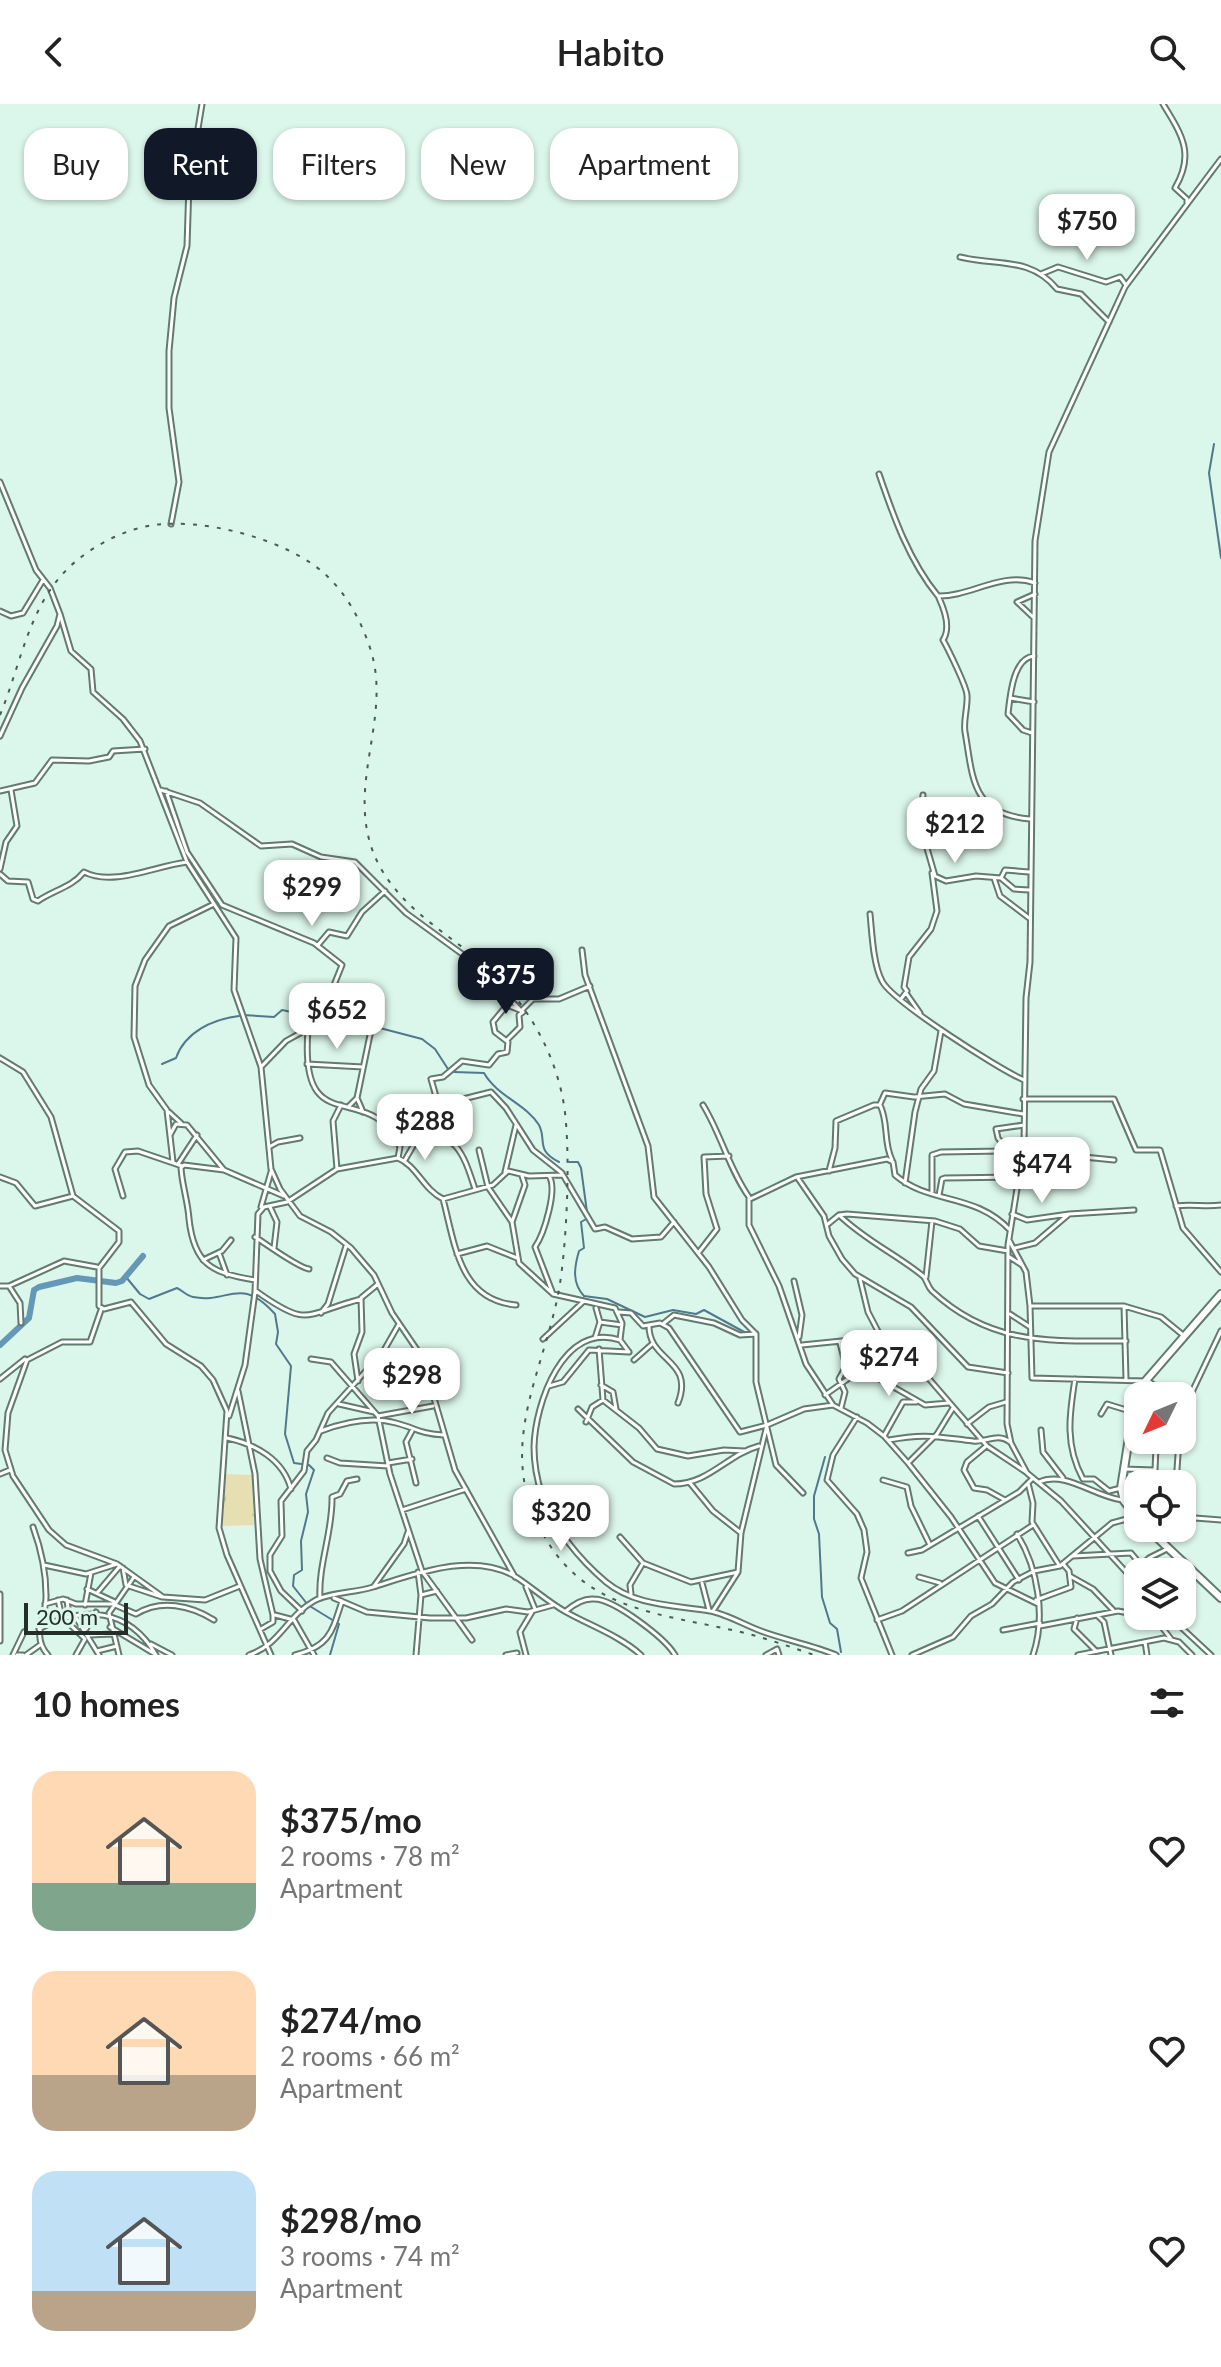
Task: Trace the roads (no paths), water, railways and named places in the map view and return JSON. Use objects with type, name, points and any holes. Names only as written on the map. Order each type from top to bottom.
[{"type":"main road","points":[[1146,1380],[1183,1335],[1220,1298]]},
{"type":"main road","points":[[1124,1501],[1121,1488],[1126,1454]]},
{"type":"main road","points":[[1162,1542],[1221,1598]]},
{"type":"street","points":[[171,524],[179,482],[169,408],[169,351],[174,298],[187,246],[189,184],[202,104]]},
{"type":"street","points":[[1163,104],[1183,142],[1186,168],[1175,188],[1186,197],[1187,204]]},
{"type":"street","points":[[1027,1473],[1011,1443],[1006,1402],[1008,1251],[1024,1152],[1037,523],[1051,447],[1126,285],[1221,159]]},
{"type":"street","points":[[960,257],[1011,261],[1041,274],[1057,289],[1081,294],[1109,322]]},
{"type":"street","points":[[1041,274],[1058,267],[1106,282],[1120,277],[1126,285]]},
{"type":"street","points":[[879,474],[883,495],[912,558],[938,596],[994,582],[1035,583]]},
{"type":"street","points":[[0,482],[60,614],[71,651],[91,669],[93,692],[130,726],[145,749],[187,852],[222,905],[317,945],[342,967],[330,995],[313,1011],[313,1026]]},
{"type":"street","points":[[0,611],[7,615],[21,615],[43,580]]},
{"type":"street","points":[[1034,618],[1017,602],[1035,594]]},
{"type":"street","points":[[939,598],[947,620],[948,633],[943,640],[946,652],[967,695],[964,730],[973,788],[996,809],[1013,817],[1030,819]]},
{"type":"street","points":[[0,736],[22,688],[57,626],[60,614]]},
{"type":"street","points":[[1032,733],[1025,731],[1010,716],[1010,698],[1018,664],[1026,657],[1034,656]]},
{"type":"street","points":[[1010,698],[1034,702]]},
{"type":"street","points":[[0,791],[35,783],[52,760],[89,761],[109,757],[113,751],[145,749]]},
{"type":"street","points":[[11,790],[17,826],[6,842],[0,871],[8,881],[28,882],[33,899],[38,901],[48,893],[66,890],[84,872],[94,878],[122,876],[187,862]]},
{"type":"street","points":[[163,790],[187,862],[236,938],[234,990],[261,1067],[271,1169],[254,1237],[254,1300],[238,1391],[229,1416],[219,1528],[240,1586],[271,1655]]},
{"type":"street","points":[[163,790],[200,803],[261,846],[292,844],[321,857],[355,862],[410,916],[486,972],[521,1011]]},
{"type":"street","points":[[901,999],[906,993],[909,957],[931,929],[937,911],[920,824],[923,795]]},
{"type":"street","points":[[1001,878],[1005,870],[1029,872]]},
{"type":"street","points":[[932,873],[946,881],[968,876],[1001,878],[1014,889],[1029,890]]},
{"type":"street","points":[[993,877],[1000,896],[1029,918]]},
{"type":"street","points":[[317,945],[329,932],[347,936],[362,912],[385,891]]},
{"type":"street","points":[[214,904],[169,926],[145,960],[135,986],[133,1019],[136,1048],[149,1085],[167,1110],[197,1135],[224,1170]]},
{"type":"street","points":[[870,914],[879,976],[889,991],[941,1031],[1024,1080]]},
{"type":"street","points":[[582,950],[581,962],[648,1146],[654,1197],[727,1292],[742,1320],[756,1334],[756,1382],[776,1465],[803,1493]]},
{"type":"street","points":[[475,1189],[442,1115],[431,1079],[443,1077],[462,1061],[489,1065],[498,1054],[507,1052],[507,1040],[520,1027],[519,1015],[533,999],[559,999],[590,986]]},
{"type":"street","points":[[906,993],[922,1016]]},
{"type":"street","points":[[507,1040],[495,1032],[494,1018],[507,1005],[521,1011]]},
{"type":"street","points":[[261,1067],[286,1041],[313,1026],[371,1030],[357,1098],[349,1106]]},
{"type":"street","points":[[308,1030],[306,1063],[317,1095],[363,1112],[391,1133],[400,1147],[398,1158]]},
{"type":"street","points":[[905,1183],[911,1126],[920,1097],[934,1071],[941,1031]]},
{"type":"street","points":[[0,1058],[30,1081],[51,1117],[73,1196],[119,1231],[119,1242],[99,1268],[97,1303],[101,1308]]},
{"type":"street","points":[[306,1063],[363,1067]]},
{"type":"street","points":[[405,1160],[425,1125],[458,1102],[486,1091],[501,1100],[533,1150],[547,1158],[563,1175],[595,1229],[605,1227],[632,1239],[658,1237],[664,1235],[674,1222]]},
{"type":"street","points":[[1010,1230],[970,1203],[919,1192],[895,1175],[879,1105],[885,1093],[920,1097],[945,1094],[970,1105],[1023,1114]]},
{"type":"street","points":[[357,1098],[363,1112]]},
{"type":"street","points":[[1023,1099],[1114,1099],[1136,1150],[1160,1150],[1186,1232],[1221,1272]]},
{"type":"street","points":[[337,1169],[333,1121],[341,1105]]},
{"type":"street","points":[[703,1105],[729,1156],[738,1183],[750,1199],[747,1219],[799,1337],[806,1364],[833,1405]]},
{"type":"street","points":[[829,1172],[835,1148],[836,1121],[879,1105]]},
{"type":"street","points":[[167,1110],[173,1162]]},
{"type":"street","points":[[170,1135],[181,1123]]},
{"type":"street","points":[[443,1199],[497,1183],[505,1172],[516,1125]]},
{"type":"street","points":[[1009,1152],[998,1138],[996,1129],[1024,1125]]},
{"type":"street","points":[[418,1138],[438,1134],[453,1141]]},
{"type":"street","points":[[197,1135],[180,1165],[190,1235],[203,1260],[227,1275],[255,1280]]},
{"type":"street","points":[[269,1147],[300,1138]]},
{"type":"street","points":[[931,1194],[933,1153],[964,1149],[1009,1152],[1061,1150],[1074,1156],[1114,1160]]},
{"type":"street","points":[[479,1150],[488,1187],[512,1222],[517,1258]]},
{"type":"street","points":[[123,1196],[115,1169],[125,1152],[138,1151],[180,1165],[224,1170],[284,1196]]},
{"type":"street","points":[[698,1253],[717,1229],[706,1194],[704,1157],[729,1156]]},
{"type":"street","points":[[260,1210],[287,1202],[337,1169],[398,1158],[405,1160],[423,1185],[443,1199],[457,1254],[476,1290],[497,1301],[516,1305]]},
{"type":"street","points":[[750,1199],[797,1177],[892,1160]]},
{"type":"street","points":[[271,1169],[287,1202],[303,1218],[331,1232],[346,1245],[378,1284],[422,1357],[455,1470],[515,1577]]},
{"type":"street","points":[[505,1172],[522,1176],[563,1175]]},
{"type":"street","points":[[548,1175],[554,1190],[541,1238],[535,1247],[553,1294]]},
{"type":"street","points":[[512,1222],[525,1185],[522,1176]]},
{"type":"street","points":[[0,1177],[12,1180],[35,1206],[73,1196]]},
{"type":"street","points":[[797,1177],[816,1201],[842,1259],[860,1279],[911,1307],[968,1367],[1008,1373]]},
{"type":"street","points":[[939,1195],[942,1179],[945,1178],[1018,1177]]},
{"type":"street","points":[[1176,1206],[1221,1205]]},
{"type":"street","points":[[269,1206],[277,1222],[274,1248]]},
{"type":"street","points":[[1012,1214],[1034,1220],[1107,1209],[1134,1210]]},
{"type":"street","points":[[1015,1248],[1035,1243],[1069,1214]]},
{"type":"street","points":[[827,1224],[839,1215],[932,1221],[960,1229],[983,1247],[1008,1251]]},
{"type":"street","points":[[839,1215],[883,1251],[926,1278]]},
{"type":"street","points":[[932,1221],[926,1278],[930,1289],[962,1313],[1008,1335],[1030,1340],[1126,1341]]},
{"type":"street","points":[[254,1237],[300,1267],[309,1269]]},
{"type":"street","points":[[203,1260],[219,1252],[231,1240]]},
{"type":"street","points":[[1009,1240],[1024,1266],[1030,1306],[1031,1377],[1149,1382]]},
{"type":"street","points":[[321,1313],[346,1245]]},
{"type":"street","points":[[457,1254],[487,1246],[517,1258],[553,1294],[609,1304],[618,1312],[622,1325],[620,1340],[629,1352],[592,1349],[563,1382],[549,1386]]},
{"type":"street","points":[[219,1252],[227,1275]]},
{"type":"street","points":[[1008,1256],[1024,1266]]},
{"type":"street","points":[[0,1286],[9,1286],[64,1261],[99,1268]]},
{"type":"street","points":[[860,1279],[868,1312],[883,1339],[924,1373],[987,1446],[1039,1482],[1124,1570]]},
{"type":"street","points":[[794,1281],[802,1315],[799,1337]]},
{"type":"street","points":[[255,1290],[291,1315],[321,1313],[361,1299],[378,1284]]},
{"type":"street","points":[[9,1286],[20,1303],[21,1323]]},
{"type":"street","points":[[358,1381],[354,1354],[362,1332],[361,1299]]},
{"type":"street","points":[[543,1339],[584,1301]]},
{"type":"street","points":[[101,1308],[131,1302],[166,1344],[201,1366],[213,1380],[229,1416]]},
{"type":"street","points":[[1030,1306],[1124,1306],[1161,1317],[1183,1335]]},
{"type":"street","points":[[1124,1306],[1126,1379]]},
{"type":"street","points":[[0,1379],[29,1358],[71,1340],[90,1342],[101,1308]]},
{"type":"street","points":[[595,1338],[600,1322],[596,1308]]},
{"type":"street","points":[[618,1312],[631,1313],[643,1326],[664,1323],[674,1315],[714,1323],[740,1335],[756,1334]]},
{"type":"street","points":[[1009,1314],[1030,1327]]},
{"type":"street","points":[[600,1322],[622,1325]]},
{"type":"street","points":[[302,1611],[277,1586],[269,1564],[270,1555],[282,1536],[281,1501],[304,1471],[307,1451],[321,1431],[328,1413],[386,1348],[399,1323]]},
{"type":"street","points":[[664,1323],[738,1430],[746,1432],[804,1409],[833,1405],[841,1408],[889,1440],[958,1528],[977,1559],[1004,1590],[1037,1602],[1070,1588],[1070,1576]]},
{"type":"street","points":[[649,1325],[653,1343],[681,1373],[683,1386],[678,1403]]},
{"type":"street","points":[[1196,1382],[1221,1331]]},
{"type":"street","points":[[620,1340],[595,1338],[587,1341],[559,1363],[549,1386],[534,1443],[542,1495],[564,1539],[607,1582],[631,1594],[666,1608],[711,1611],[836,1655]]},
{"type":"street","points":[[802,1345],[883,1339]]},
{"type":"street","points":[[866,1370],[883,1339]]},
{"type":"street","points":[[587,1341],[592,1349]]},
{"type":"street","points":[[634,1360],[653,1343]]},
{"type":"street","points":[[840,1343],[846,1366],[839,1377],[845,1392],[841,1408]]},
{"type":"street","points":[[599,1349],[603,1400],[657,1449],[688,1456],[724,1450],[745,1451]]},
{"type":"street","points":[[29,1358],[8,1413],[2,1441],[10,1470],[43,1521],[62,1542],[120,1566],[163,1597]]},
{"type":"street","points":[[311,1359],[331,1362],[379,1418],[388,1464],[420,1571],[416,1655]]},
{"type":"street","points":[[825,1395],[856,1370],[866,1370],[920,1402]]},
{"type":"street","points":[[1075,1379],[1068,1444],[1073,1460],[1083,1479],[1094,1479],[1109,1491],[1121,1488]]},
{"type":"street","points":[[601,1385],[613,1392],[616,1409]]},
{"type":"street","points":[[238,1391],[255,1474],[260,1559],[273,1615],[273,1622],[261,1629]]},
{"type":"street","points":[[586,1422],[595,1403],[603,1400]]},
{"type":"street","points":[[884,1436],[903,1402],[949,1403]]},
{"type":"street","points":[[967,1424],[995,1403],[1006,1402]]},
{"type":"street","points":[[339,1404],[374,1412]]},
{"type":"street","points":[[1101,1414],[1107,1404],[1124,1409]]},
{"type":"street","points":[[321,1431],[347,1422],[435,1406]]},
{"type":"street","points":[[908,1463],[937,1434],[953,1408]]},
{"type":"street","points":[[578,1409],[588,1415],[638,1466],[674,1484],[717,1472],[745,1451],[759,1446]]},
{"type":"street","points":[[857,1417],[833,1455],[827,1480],[857,1514],[864,1530],[867,1552],[861,1578],[892,1655]]},
{"type":"street","points":[[379,1418],[412,1431],[444,1435]]},
{"type":"street","points":[[711,1611],[738,1572],[741,1533],[759,1446],[767,1425]]},
{"type":"street","points":[[1041,1430],[1040,1443],[1045,1458],[1065,1480]]},
{"type":"street","points":[[412,1431],[406,1442],[416,1483]]},
{"type":"street","points":[[889,1440],[937,1434],[983,1440],[1003,1437],[1011,1443]]},
{"type":"street","points":[[227,1438],[247,1442],[267,1454],[291,1489]]},
{"type":"street","points":[[987,1446],[967,1462],[964,1470],[974,1488],[987,1490],[1005,1500]]},
{"type":"street","points":[[1123,1469],[1155,1470],[1156,1454]]},
{"type":"street","points":[[327,1458],[340,1463],[388,1464],[412,1459]]},
{"type":"street","points":[[0,1474],[10,1470]]},
{"type":"street","points":[[908,1553],[930,1545],[1005,1500],[1033,1478]]},
{"type":"street","points":[[1039,1482],[1050,1478],[1065,1480],[1104,1497],[1124,1501]]},
{"type":"street","points":[[320,1598],[319,1578],[334,1513],[332,1497],[340,1494],[347,1481],[357,1479]]},
{"type":"street","points":[[883,1480],[907,1487],[911,1506],[930,1545]]},
{"type":"street","points":[[690,1482],[713,1511],[741,1533]]},
{"type":"street","points":[[1028,1483],[1033,1525],[1061,1565],[1070,1576],[1093,1589],[1107,1606],[1124,1612]]},
{"type":"street","points":[[402,1510],[466,1489]]},
{"type":"street","points":[[978,1516],[1019,1580]]},
{"type":"street","points":[[1196,1518],[1221,1520]]},
{"type":"street","points":[[912,1655],[953,1637],[971,1616],[992,1604],[1004,1590],[1034,1571],[1061,1565],[1112,1523],[1124,1521]]},
{"type":"street","points":[[877,1620],[895,1615],[1033,1525]]},
{"type":"street","points":[[33,1527],[43,1564],[46,1597],[39,1629],[41,1655]]},
{"type":"street","points":[[373,1587],[404,1544],[408,1532]]},
{"type":"street","points":[[1017,1534],[1034,1571],[1040,1624],[1033,1655]]},
{"type":"street","points":[[620,1537],[643,1563],[681,1579],[702,1583],[738,1572]]},
{"type":"street","points":[[1153,1558],[1169,1548]]},
{"type":"street","points":[[1073,1556],[1131,1553],[1135,1558]]},
{"type":"street","points":[[631,1594],[630,1585],[643,1563]]},
{"type":"street","points":[[43,1564],[91,1573],[120,1566]]},
{"type":"street","points":[[120,1566],[126,1585]]},
{"type":"street","points":[[97,1593],[120,1566]]},
{"type":"street","points":[[249,1655],[268,1649],[302,1611],[320,1598],[373,1587],[420,1571],[493,1567],[515,1577],[555,1605],[622,1641],[641,1655]]},
{"type":"street","points":[[420,1571],[472,1640]]},
{"type":"street","points":[[85,1605],[91,1573]]},
{"type":"street","points":[[119,1655],[109,1613],[134,1577]]},
{"type":"street","points":[[919,1577],[940,1583]]},
{"type":"street","points":[[525,1583],[534,1610]]},
{"type":"street","points":[[702,1583],[711,1611]]},
{"type":"street","points":[[126,1585],[163,1597],[205,1600],[240,1586]]},
{"type":"street","points":[[87,1589],[136,1614],[153,1604],[191,1609],[214,1620]]},
{"type":"street","points":[[421,1595],[437,1591]]},
{"type":"street","points":[[0,1594],[0,1641]]},
{"type":"street","points":[[46,1597],[52,1602]]},
{"type":"street","points":[[331,1597],[367,1612],[419,1617],[457,1618],[506,1609],[534,1610],[555,1605]]},
{"type":"street","points":[[565,1611],[588,1599],[604,1600],[660,1637],[675,1655]]},
{"type":"street","points":[[45,1604],[58,1600],[85,1605],[114,1603]]},
{"type":"street","points":[[58,1600],[62,1617],[85,1639],[76,1655]]},
{"type":"street","points":[[67,1600],[72,1616],[89,1635],[98,1653],[117,1646]]},
{"type":"street","points":[[295,1655],[312,1653],[320,1646],[333,1629],[342,1601]]},
{"type":"street","points":[[526,1655],[521,1627],[534,1610]]},
{"type":"street","points":[[1003,1630],[1117,1611]]},
{"type":"street","points":[[85,1630],[96,1612]]},
{"type":"street","points":[[39,1629],[62,1617],[109,1613],[126,1622],[149,1643],[172,1655]]},
{"type":"street","points":[[273,1615],[294,1620],[312,1653]]},
{"type":"street","points":[[1097,1615],[1104,1622],[1111,1655]]},
{"type":"street","points":[[1077,1618],[1074,1629],[1096,1651]]},
{"type":"street","points":[[110,1627],[156,1655]]},
{"type":"street","points":[[1165,1630],[1171,1639],[1190,1653]]},
{"type":"street","points":[[1184,1630],[1211,1655]]},
{"type":"street","points":[[24,1632],[15,1655],[24,1655],[41,1646]]},
{"type":"street","points":[[89,1635],[113,1634]]},
{"type":"street","points":[[1078,1655],[1171,1639]]},
{"type":"street","points":[[1145,1642],[1147,1655]]},
{"type":"street","points":[[149,1643],[156,1655]]},
{"type":"street","points":[[41,1646],[48,1655]]},
{"type":"street","points":[[925,1648],[931,1655]]},
{"type":"street","points":[[766,1655],[777,1649],[779,1655]]},
{"type":"street","points":[[506,1655],[517,1653]]},
{"type":"waterway","points":[[1214,444],[1209,473],[1221,558]]},
{"type":"waterway","points":[[243,1015],[274,1017],[282,1010],[310,1016],[357,1015],[376,1027],[422,1039],[435,1049],[448,1069]]},
{"type":"waterway","points":[[162,1064],[176,1058],[186,1041],[201,1028],[239,1016]]},
{"type":"waterway","points":[[454,1072],[484,1073],[496,1088],[527,1111],[539,1125],[544,1149],[559,1162]]},
{"type":"waterway","points":[[569,1162],[578,1162],[581,1168],[587,1212]]},
{"type":"waterway","points":[[588,1218],[581,1222],[584,1248],[579,1251],[575,1269],[577,1286],[584,1296],[607,1299],[645,1317],[673,1310],[696,1314],[704,1310],[746,1333]]},
{"type":"waterway","points":[[0,1345],[29,1318],[34,1290],[77,1278],[116,1283],[122,1281],[143,1256]]},
{"type":"waterway","points":[[126,1277],[140,1294],[149,1299],[177,1288],[191,1296],[205,1298],[243,1293],[263,1302],[275,1314],[276,1344],[291,1366],[285,1434],[294,1463],[309,1465],[314,1470],[306,1494],[308,1512],[301,1541],[302,1570],[294,1575],[293,1586],[308,1605],[339,1624],[330,1655]]},
{"type":"waterway","points":[[825,1457],[814,1496],[814,1519],[819,1534],[822,1597],[830,1623],[837,1629],[841,1652]]},
{"type":"railway","points":[[0,715],[28,633],[47,595],[75,562],[119,535],[138,528],[169,524],[192,524],[242,533],[290,551],[334,583],[347,599],[361,626],[376,673],[365,811],[369,839],[380,867],[409,905],[488,968],[519,1002],[543,1040],[564,1105],[568,1173],[561,1276],[527,1409],[523,1437],[522,1466],[527,1494],[538,1524],[556,1553],[576,1576],[600,1592],[654,1613],[745,1633],[814,1655]]}]
